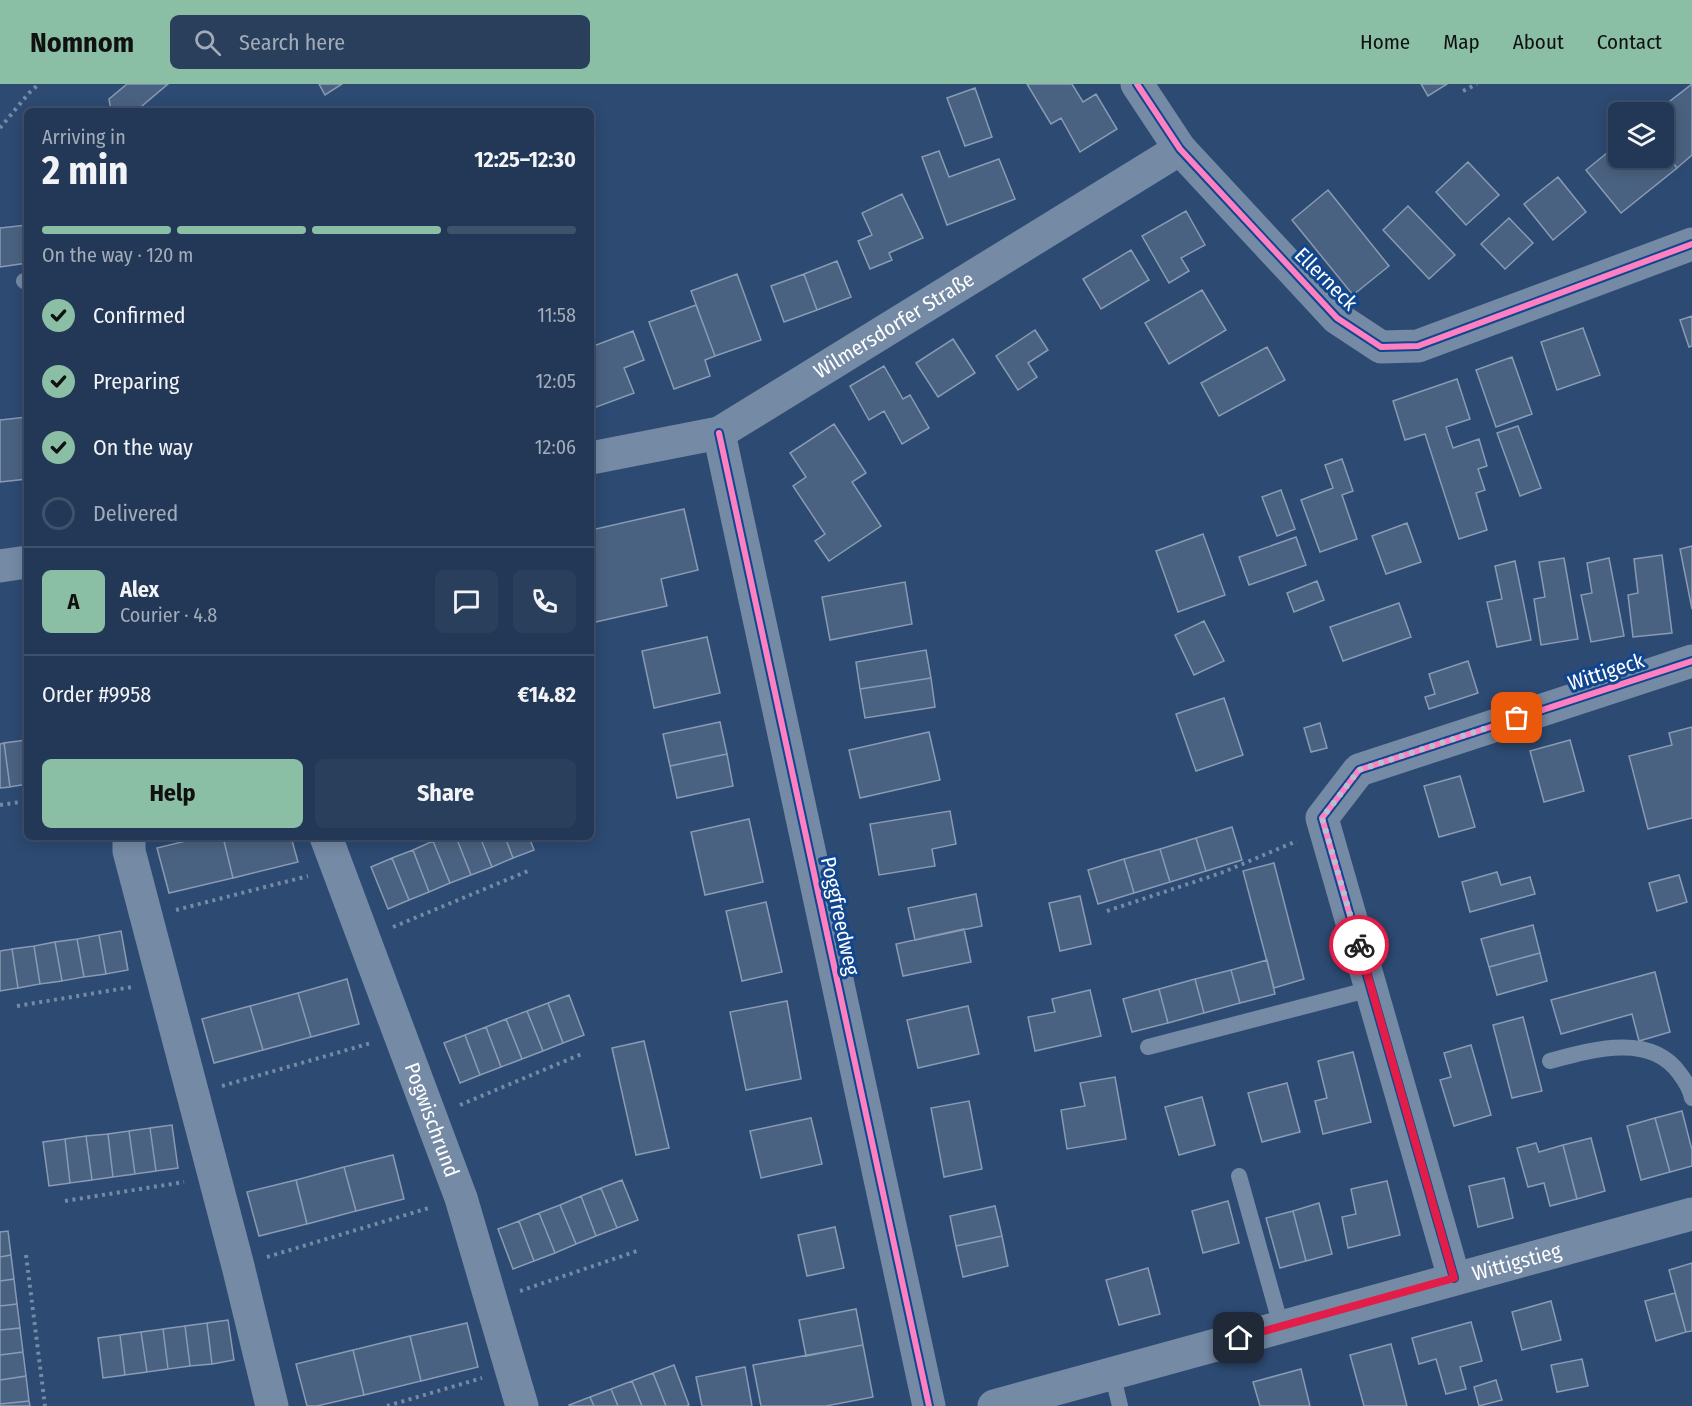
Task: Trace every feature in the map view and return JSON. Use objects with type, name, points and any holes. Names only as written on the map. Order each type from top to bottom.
[{"type":"street","name":"Ellerneck","points":[[1137,84],[1179,149],[1337,318],[1381,347],[1418,346],[1692,244]]},
{"type":"street","name":"Wilmersdorfer Straße","points":[[594,457],[719,433],[1179,149]]},
{"type":"street","name":"Poggfreedweg","points":[[719,433],[929,1406]]},
{"type":"street","points":[[0,566],[24,562]]},
{"type":"street","name":"Wittigeck","points":[[1326,829],[1322,818],[1359,770],[1692,661]]},
{"type":"street","points":[[1326,829],[1454,1278]]},
{"type":"street","points":[[129,840],[129,851],[238,1266],[272,1406]]},
{"type":"street","name":"Pogwischrund","points":[[327,840],[461,1198],[522,1406]]},
{"type":"street","name":"Wittigstieg","points":[[994,1406],[1692,1214]]},
{"type":"lane","points":[[1149,1047],[1371,989]]},
{"type":"lane","points":[[1550,1061],[1592,1050],[1623,1047],[1652,1051],[1673,1063],[1690,1088],[1692,1098]]},
{"type":"lane","points":[[1239,1176],[1281,1326]]},
{"type":"lane","points":[[1112,1373],[1120,1406]]},
{"type":"path","points":[[0,128],[39,84]]},
{"type":"path","points":[[1463,91],[1477,84]]},
{"type":"path","points":[[0,805],[24,801]]},
{"type":"path","points":[[1107,911],[1221,873],[1326,829]]},
{"type":"path","points":[[146,918],[339,868]]},
{"type":"path","points":[[365,938],[528,871]]},
{"type":"path","points":[[17,1006],[163,981]]},
{"type":"path","points":[[193,1095],[401,1034]]},
{"type":"path","points":[[431,1117],[584,1053]]},
{"type":"path","points":[[65,1201],[214,1178]]},
{"type":"path","points":[[238,1266],[461,1198]]},
{"type":"path","points":[[491,1300],[640,1250]]},
{"type":"path","points":[[26,1255],[45,1406]]},
{"type":"path","points":[[387,1406],[512,1370]]},
{"type":"building","points":[[127,84],[168,84],[140,108],[110,108],[109,99]]},
{"type":"building","points":[[319,84],[342,84],[325,95]]},
{"type":"building","points":[[1027,84],[1072,84],[1083,102],[1096,94],[1117,129],[1080,152],[1061,118],[1051,124]]},
{"type":"building","points":[[1421,84],[1447,84],[1428,96]]},
{"type":"building","points":[[1692,84],[1692,155],[1677,168],[1674,164],[1674,102],[1669,102]]},
{"type":"building","points":[[975,88],[992,137],[965,146],[947,98]]},
{"type":"building","points":[[939,151],[949,177],[999,159],[1015,199],[947,225],[922,157]]},
{"type":"building","points":[[1608,152],[1608,168],[1674,168],[1674,164],[1677,168],[1621,213],[1586,170]]},
{"type":"building","points":[[1468,162],[1499,195],[1466,225],[1436,192]]},
{"type":"building","points":[[1558,177],[1586,212],[1553,240],[1524,204]]},
{"type":"building","points":[[1328,190],[1389,266],[1353,295],[1292,220]]},
{"type":"building","points":[[902,194],[923,238],[889,253],[892,260],[870,269],[858,241],[872,235],[862,213]]},
{"type":"building","points":[[1408,206],[1455,255],[1429,279],[1383,230]]},
{"type":"building","points":[[1186,211],[1205,245],[1181,258],[1189,271],[1169,283],[1142,236]]},
{"type":"building","points":[[1509,218],[1533,243],[1505,269],[1481,244]]},
{"type":"building","points":[[24,225],[24,263],[0,267],[0,228]]},
{"type":"building","points":[[1131,250],[1149,280],[1101,309],[1083,279]]},
{"type":"building","points":[[837,261],[851,297],[817,310],[804,274]]},
{"type":"building","points":[[737,274],[761,340],[715,356],[691,291]]},
{"type":"building","points":[[804,274],[817,310],[784,322],[771,286]]},
{"type":"building","points":[[1202,290],[1226,330],[1169,364],[1145,323]]},
{"type":"building","points":[[696,305],[715,356],[705,360],[710,376],[674,389],[649,322]]},
{"type":"building","points":[[1692,316],[1692,346],[1689,347],[1680,320]]},
{"type":"building","points":[[1583,328],[1600,375],[1557,390],[1541,342]]},
{"type":"building","points":[[1035,330],[1048,350],[1028,363],[1037,377],[1018,390],[996,356]]},
{"type":"building","points":[[633,331],[644,360],[624,368],[634,393],[594,408],[594,346]]},
{"type":"building","points":[[953,339],[975,373],[938,397],[916,363]]},
{"type":"building","points":[[1267,347],[1285,380],[1219,416],[1201,383]]},
{"type":"building","points":[[1512,357],[1532,414],[1496,427],[1476,370]]},
{"type":"building","points":[[884,366],[903,399],[910,395],[929,428],[902,444],[884,411],[869,420],[850,386]]},
{"type":"building","points":[[1457,379],[1470,419],[1446,427],[1453,448],[1479,439],[1487,466],[1478,469],[1485,490],[1476,493],[1487,530],[1459,539],[1425,434],[1405,440],[1393,401]]},
{"type":"building","points":[[24,417],[24,479],[0,482],[0,420]]},
{"type":"building","points":[[834,424],[866,473],[852,482],[881,526],[829,561],[815,541],[825,534],[793,486],[806,477],[790,453]]},
{"type":"building","points":[[1518,426],[1541,488],[1520,496],[1497,433]]},
{"type":"building","points":[[1342,459],[1353,491],[1342,495],[1357,539],[1320,552],[1301,500],[1333,488],[1325,465]]},
{"type":"building","points":[[1281,490],[1295,529],[1277,536],[1262,497]]},
{"type":"building","points":[[684,509],[698,570],[661,579],[667,606],[594,622],[594,529]]},
{"type":"building","points":[[1407,523],[1421,562],[1386,574],[1372,536]]},
{"type":"building","points":[[1203,534],[1225,595],[1178,612],[1156,551]]},
{"type":"building","points":[[1296,537],[1306,565],[1249,585],[1239,557]]},
{"type":"building","points":[[1692,546],[1692,609],[1680,549]]},
{"type":"building","points":[[1662,555],[1672,633],[1633,637],[1628,595],[1638,593],[1634,559]]},
{"type":"building","points":[[1564,558],[1578,639],[1541,645],[1534,599],[1545,597],[1539,562]]},
{"type":"building","points":[[1609,558],[1624,636],[1591,642],[1581,595],[1592,593],[1587,563]]},
{"type":"building","points":[[1515,561],[1531,640],[1497,647],[1487,602],[1502,599],[1495,566]]},
{"type":"building","points":[[1317,581],[1324,600],[1294,612],[1287,593]]},
{"type":"building","points":[[905,582],[912,624],[830,640],[822,597]]},
{"type":"building","points":[[1399,603],[1411,637],[1343,661],[1330,627]]},
{"type":"building","points":[[1204,621],[1224,661],[1194,675],[1175,635]]},
{"type":"building","points":[[707,637],[720,693],[654,708],[642,651]]},
{"type":"building","points":[[926,650],[931,678],[860,689],[856,662]]},
{"type":"building","points":[[1468,661],[1478,693],[1429,709],[1425,697],[1435,694],[1429,674]]},
{"type":"building","points":[[931,678],[935,707],[865,718],[860,689]]},
{"type":"building","points":[[1224,698],[1243,755],[1196,771],[1176,714]]},
{"type":"building","points":[[720,722],[727,754],[670,766],[663,734]]},
{"type":"building","points":[[1320,723],[1327,748],[1311,752],[1304,728]]},
{"type":"building","points":[[1692,727],[1692,818],[1648,829],[1629,756],[1672,745],[1669,733]]},
{"type":"building","points":[[929,732],[940,780],[860,798],[849,750]]},
{"type":"building","points":[[24,740],[24,785],[10,787],[4,743]]},
{"type":"building","points":[[1570,740],[1584,791],[1544,802],[1530,751]]},
{"type":"building","points":[[4,743],[10,787],[0,788],[0,744]]},
{"type":"building","points":[[727,754],[733,786],[677,798],[670,766]]},
{"type":"building","points":[[1460,776],[1475,827],[1439,837],[1424,786]]},
{"type":"building","points":[[950,811],[956,844],[932,849],[935,866],[879,875],[870,824]]},
{"type":"building","points":[[749,819],[763,882],[705,895],[691,832]]},
{"type":"building","points":[[1232,827],[1242,860],[1206,871],[1196,838]]},
{"type":"building","points":[[1196,838],[1206,871],[1170,882],[1160,849]]},
{"type":"building","points":[[190,840],[224,840],[233,878],[169,893],[157,848]]},
{"type":"building","points":[[224,840],[292,840],[298,862],[233,878]]},
{"type":"building","points":[[457,840],[471,875],[450,883],[433,841]]},
{"type":"building","points":[[457,840],[481,840],[492,867],[471,875]]},
{"type":"building","points":[[481,840],[506,840],[513,858],[492,867]]},
{"type":"building","points":[[506,840],[530,840],[534,850],[513,858]]},
{"type":"building","points":[[433,841],[450,883],[429,892],[413,850]]},
{"type":"building","points":[[1160,849],[1170,882],[1134,893],[1124,859]]},
{"type":"building","points":[[413,850],[429,892],[409,900],[392,858]]},
{"type":"building","points":[[392,858],[409,900],[388,909],[371,867]]},
{"type":"building","points":[[1124,859],[1134,893],[1098,904],[1088,870]]},
{"type":"building","points":[[1274,863],[1304,979],[1274,988],[1243,871]]},
{"type":"building","points":[[1497,872],[1501,885],[1530,877],[1535,894],[1470,912],[1462,882]]},
{"type":"building","points":[[1679,875],[1687,902],[1657,911],[1649,883]]},
{"type":"building","points":[[976,894],[982,926],[915,940],[908,908]]},
{"type":"building","points":[[1080,896],[1091,944],[1060,951],[1049,903]]},
{"type":"building","points":[[766,902],[782,972],[742,981],[726,911]]},
{"type":"building","points":[[1533,925],[1540,953],[1489,967],[1481,939]]},
{"type":"building","points":[[964,929],[971,962],[903,976],[896,944]]},
{"type":"building","points":[[121,931],[128,970],[106,974],[99,935]]},
{"type":"building","points":[[99,935],[106,974],[84,977],[77,939]]},
{"type":"building","points":[[77,939],[84,977],[62,981],[55,942]]},
{"type":"building","points":[[55,942],[62,981],[40,984],[34,946]]},
{"type":"building","points":[[34,946],[40,984],[18,988],[12,949]]},
{"type":"building","points":[[12,949],[18,988],[0,991],[0,951]]},
{"type":"building","points":[[1540,953],[1547,981],[1497,995],[1489,967]]},
{"type":"building","points":[[1267,960],[1275,994],[1240,1003],[1231,970]]},
{"type":"building","points":[[1231,970],[1240,1003],[1204,1013],[1195,979]]},
{"type":"building","points":[[1655,972],[1670,1032],[1639,1041],[1632,1014],[1561,1034],[1551,1000]]},
{"type":"building","points":[[347,979],[359,1024],[311,1037],[298,993]]},
{"type":"building","points":[[1195,979],[1204,1013],[1168,1023],[1159,989]]},
{"type":"building","points":[[1159,989],[1168,1023],[1132,1032],[1123,999]]},
{"type":"building","points":[[1090,990],[1101,1036],[1035,1051],[1028,1017],[1055,1012],[1052,999]]},
{"type":"building","points":[[298,993],[311,1037],[263,1050],[250,1006]]},
{"type":"building","points":[[569,995],[584,1035],[563,1043],[548,1003]]},
{"type":"building","points":[[787,1001],[801,1079],[746,1090],[730,1012]]},
{"type":"building","points":[[548,1003],[563,1043],[543,1051],[527,1011]]},
{"type":"building","points":[[250,1006],[263,1050],[214,1063],[202,1019]]},
{"type":"building","points":[[968,1006],[979,1054],[918,1068],[907,1020]]},
{"type":"building","points":[[527,1011],[543,1051],[522,1059],[506,1019]]},
{"type":"building","points":[[1523,1017],[1542,1091],[1512,1098],[1493,1025]]},
{"type":"building","points":[[506,1019],[522,1059],[501,1067],[486,1027]]},
{"type":"building","points":[[486,1027],[501,1067],[480,1075],[465,1035]]},
{"type":"building","points":[[465,1035],[480,1075],[460,1083],[444,1043]]},
{"type":"building","points":[[644,1041],[669,1148],[636,1155],[612,1048]]},
{"type":"building","points":[[1471,1045],[1491,1115],[1454,1126],[1440,1080],[1451,1077],[1444,1053]]},
{"type":"building","points":[[1353,1052],[1371,1122],[1323,1134],[1315,1101],[1327,1098],[1318,1061]]},
{"type":"building","points":[[1115,1077],[1126,1139],[1067,1149],[1061,1110],[1085,1106],[1080,1083]]},
{"type":"building","points":[[1287,1083],[1300,1132],[1262,1142],[1248,1093]]},
{"type":"building","points":[[1202,1097],[1215,1145],[1179,1155],[1165,1107]]},
{"type":"building","points":[[969,1101],[982,1169],[944,1177],[931,1108]]},
{"type":"building","points":[[1682,1111],[1692,1150],[1692,1166],[1670,1172],[1655,1118]]},
{"type":"building","points":[[811,1118],[822,1164],[761,1178],[750,1131]]},
{"type":"building","points":[[1655,1118],[1670,1172],[1641,1180],[1627,1126]]},
{"type":"building","points":[[172,1125],[178,1168],[156,1171],[150,1128]]},
{"type":"building","points":[[150,1128],[156,1171],[135,1174],[129,1131]]},
{"type":"building","points":[[129,1131],[135,1174],[113,1177],[108,1134]]},
{"type":"building","points":[[108,1134],[113,1177],[92,1180],[86,1136]]},
{"type":"building","points":[[86,1136],[92,1180],[70,1183],[65,1139]]},
{"type":"building","points":[[1591,1138],[1605,1191],[1577,1199],[1563,1145]]},
{"type":"building","points":[[65,1139],[70,1183],[49,1186],[43,1142]]},
{"type":"building","points":[[1536,1143],[1539,1152],[1563,1145],[1577,1199],[1550,1206],[1544,1183],[1528,1187],[1517,1148]]},
{"type":"building","points":[[393,1155],[404,1199],[356,1211],[344,1167]]},
{"type":"building","points":[[344,1167],[356,1211],[307,1224],[296,1180]]},
{"type":"building","points":[[1504,1178],[1513,1218],[1478,1227],[1469,1186]]},
{"type":"building","points":[[296,1180],[307,1224],[259,1236],[247,1192]]},
{"type":"building","points":[[622,1180],[638,1220],[617,1228],[601,1188]]},
{"type":"building","points":[[1387,1181],[1400,1235],[1348,1248],[1342,1217],[1356,1214],[1351,1189]]},
{"type":"building","points":[[601,1188],[617,1228],[596,1236],[581,1196]]},
{"type":"building","points":[[581,1196],[596,1236],[576,1244],[560,1205]]},
{"type":"building","points":[[1228,1201],[1239,1243],[1203,1253],[1192,1211]]},
{"type":"building","points":[[1319,1203],[1332,1254],[1306,1261],[1293,1211]]},
{"type":"building","points":[[560,1205],[576,1244],[555,1253],[539,1213]]},
{"type":"building","points":[[995,1206],[1002,1236],[956,1246],[950,1216]]},
{"type":"building","points":[[1293,1211],[1306,1261],[1280,1268],[1266,1218]]},
{"type":"building","points":[[539,1213],[555,1253],[534,1261],[519,1221]]},
{"type":"building","points":[[519,1221],[534,1261],[513,1269],[498,1229]]},
{"type":"building","points":[[835,1227],[844,1268],[807,1276],[798,1235]]},
{"type":"building","points":[[8,1231],[11,1255],[0,1257],[0,1232]]},
{"type":"building","points":[[1002,1236],[1008,1266],[963,1277],[956,1246]]},
{"type":"building","points":[[11,1255],[14,1279],[0,1281],[0,1257]]},
{"type":"building","points":[[1692,1263],[1692,1331],[1686,1332],[1669,1270]]},
{"type":"building","points":[[1148,1268],[1160,1314],[1119,1325],[1106,1280]]},
{"type":"building","points":[[14,1279],[17,1304],[0,1306],[0,1281]]},
{"type":"building","points":[[1675,1293],[1686,1332],[1656,1341],[1645,1301]]},
{"type":"building","points":[[1551,1301],[1561,1340],[1522,1350],[1512,1312]]},
{"type":"building","points":[[17,1304],[20,1328],[0,1330],[0,1306]]},
{"type":"building","points":[[856,1309],[863,1345],[806,1356],[799,1320]]},
{"type":"building","points":[[228,1320],[234,1360],[212,1364],[207,1323]]},
{"type":"building","points":[[1471,1322],[1482,1361],[1460,1367],[1466,1389],[1446,1394],[1436,1359],[1419,1364],[1412,1338]]},
{"type":"building","points":[[207,1323],[212,1364],[190,1366],[185,1326]]},
{"type":"building","points":[[467,1323],[478,1367],[421,1381],[410,1336]]},
{"type":"building","points":[[185,1326],[190,1366],[168,1369],[163,1329]]},
{"type":"building","points":[[20,1328],[23,1352],[0,1355],[0,1330]]},
{"type":"building","points":[[163,1329],[168,1369],[147,1372],[141,1332]]},
{"type":"building","points":[[141,1332],[147,1372],[125,1375],[120,1335]]},
{"type":"building","points":[[120,1335],[125,1375],[103,1378],[98,1338]]},
{"type":"building","points":[[410,1336],[421,1381],[364,1395],[353,1350]]},
{"type":"building","points":[[1391,1344],[1407,1406],[1364,1406],[1350,1355]]},
{"type":"building","points":[[863,1345],[873,1397],[826,1406],[761,1406],[753,1365]]},
{"type":"building","points":[[353,1350],[364,1395],[317,1406],[307,1406],[296,1364]]},
{"type":"building","points":[[23,1352],[26,1376],[0,1380],[0,1355]]},
{"type":"building","points":[[1582,1359],[1588,1386],[1557,1392],[1551,1365]]},
{"type":"building","points":[[674,1365],[689,1405],[686,1406],[666,1406],[653,1373]]},
{"type":"building","points":[[745,1367],[752,1406],[702,1406],[696,1377]]},
{"type":"building","points":[[1301,1369],[1310,1406],[1260,1406],[1253,1382]]},
{"type":"building","points":[[653,1373],[666,1406],[642,1406],[632,1381]]},
{"type":"building","points":[[26,1376],[29,1401],[0,1404],[0,1380]]},
{"type":"building","points":[[1496,1380],[1502,1400],[1479,1406],[1474,1387]]},
{"type":"building","points":[[632,1381],[642,1406],[618,1406],[611,1389]]},
{"type":"building","points":[[611,1389],[618,1406],[594,1406],[590,1397]]},
{"type":"building","points":[[590,1397],[594,1406],[569,1405]]},
{"type":"building","points":[[29,1401],[30,1406],[0,1406],[0,1404]]},
{"type":"cycle path","points":[[1137,84],[1180,149],[1337,318],[1381,347],[1418,346],[1692,244]]},
{"type":"cycle path","points":[[719,433],[929,1406]]},
{"type":"cycle path","points":[[1454,1278],[1322,818],[1359,770],[1692,661]]},
{"type":"way so far","points":[[1359,945],[1322,818],[1359,770],[1517,718]]},
{"type":"route","points":[[1239,1338],[1454,1278],[1359,945]]}]
